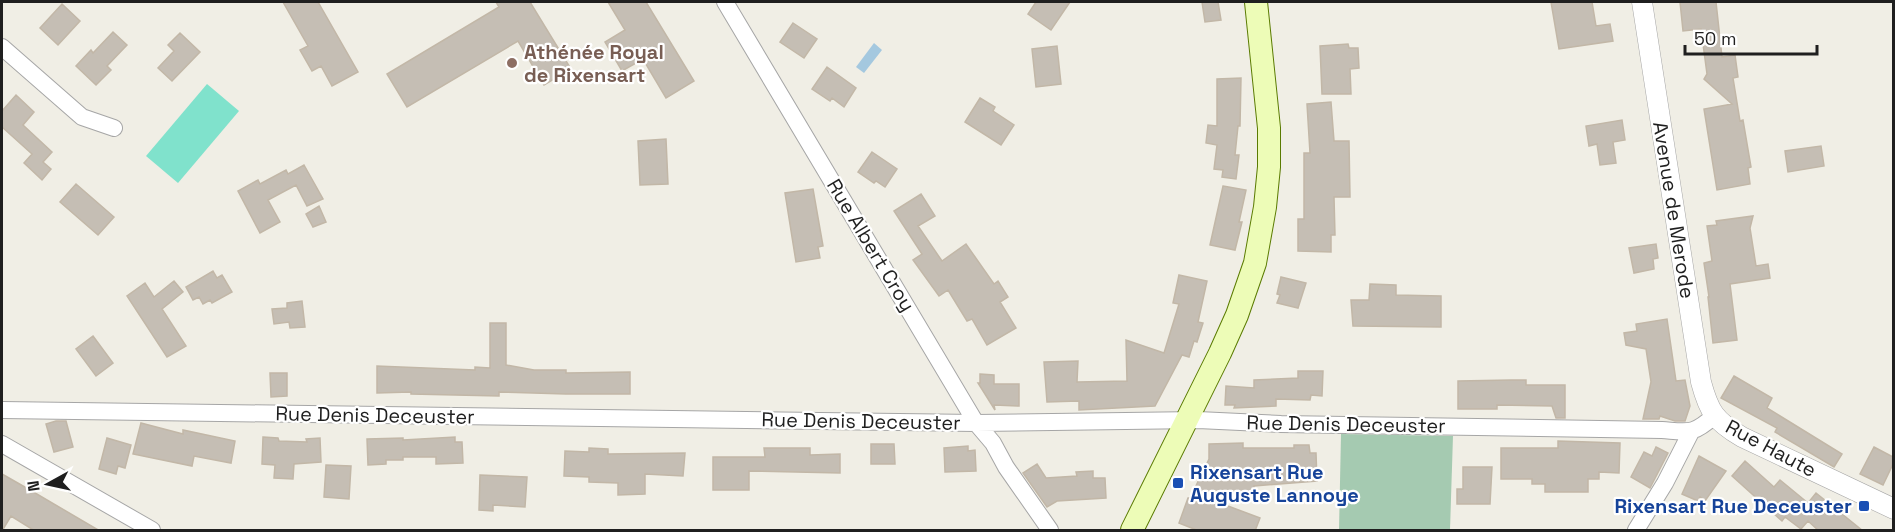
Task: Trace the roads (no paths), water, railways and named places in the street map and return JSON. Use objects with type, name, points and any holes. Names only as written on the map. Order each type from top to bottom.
[{"type":"main road","points":[[1132,531],[1237,315],[1255,263],[1265,207],[1269,167],[1269,128],[1256,2]]},
{"type":"street","name":"Rue Albert Croy","points":[[725,2],[976,423],[993,443],[1050,531]]},
{"type":"street","name":"Avenue de Merode","points":[[1642,2],[1701,382],[1706,403],[1714,416]]},
{"type":"street","points":[[2,47],[82,117],[114,128]]},
{"type":"street","name":"Rue Denis Deceuster","points":[[2,410],[976,423],[1187,421],[1691,432]]},
{"type":"street","points":[[1636,531],[1665,483],[1691,432],[1702,427],[1714,416]]},
{"type":"street","name":"Rue Haute","points":[[1714,416],[1720,423],[1742,437],[1893,509]]},
{"type":"street","points":[[2,444],[152,531]]},
{"type":"street","name":"Rue Albert Croy","points":[[1020,486],[1037,531]]},
{"type":"water","points":[[874,43],[882,50],[864,73],[856,67]]},
{"type":"place","name":"Athénée Royal de Rixensart","points":[[512,63]]},
{"type":"place","name":"Rixensart Rue Auguste Lannoye","points":[[1178,483]]},
{"type":"place","name":"Rixensart Rue Deceuster","points":[[1864,506]]}]
